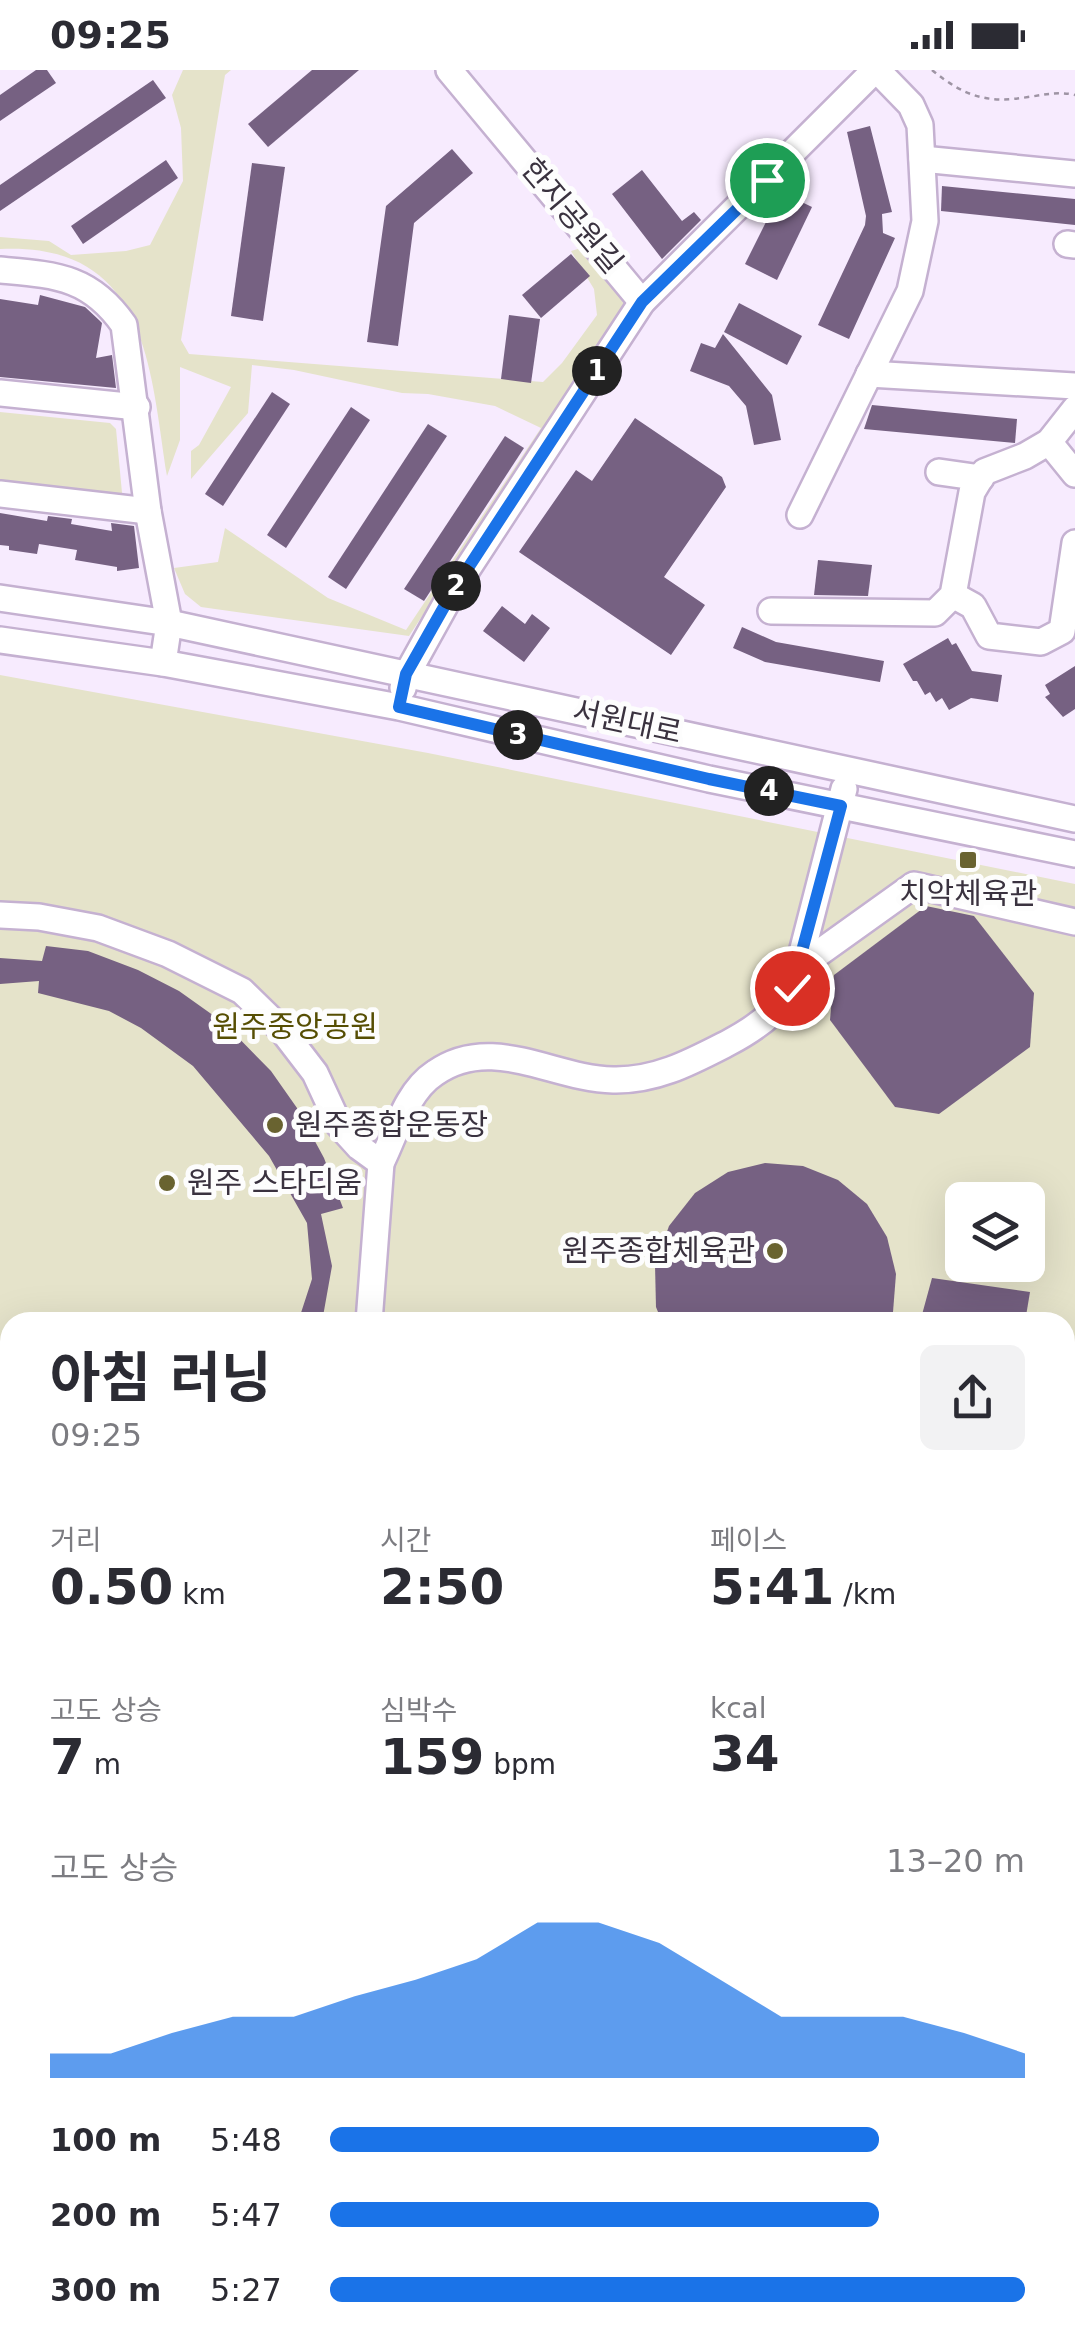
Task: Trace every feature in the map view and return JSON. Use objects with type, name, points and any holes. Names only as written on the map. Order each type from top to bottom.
[{"type":"street","name":"한지공원길","points":[[399,707],[406,674],[453,591],[642,302],[449,70]]},
{"type":"street","points":[[642,302],[876,70],[911,105],[920,125],[924,222],[914,276],[800,515]]},
{"type":"street","points":[[922,159],[1075,174]]},
{"type":"street","points":[[0,270],[55,275],[87,286],[109,303],[124,325],[148,511],[170,622],[163,662]]},
{"type":"street","points":[[869,374],[1075,386]]},
{"type":"street","points":[[0,393],[137,407]]},
{"type":"street","points":[[771,611],[935,612],[953,595],[972,492],[984,472],[1049,442],[1075,408]]},
{"type":"street","points":[[1049,442],[1075,474]]},
{"type":"street","points":[[939,472],[981,478]]},
{"type":"street","points":[[0,494],[148,511]]},
{"type":"street","points":[[953,595],[973,606],[990,636],[1041,642],[1069,628],[1075,543]]},
{"type":"street","name":"서원대로","points":[[0,598],[170,622],[1075,819]]},
{"type":"street","name":"서원대로","points":[[0,640],[163,662],[399,707],[709,779],[1075,854]]},
{"type":"street","points":[[370,1312],[381,1163],[415,1090],[437,1071],[467,1058],[501,1057],[610,1080],[661,1074],[743,1035],[780,1008],[798,968],[847,770]]},
{"type":"street","points":[[798,968],[914,885],[1075,922]]},
{"type":"street","points":[[0,915],[39,917],[98,928],[168,954],[242,991],[282,1030],[315,1073],[339,1125],[381,1163]]},
{"type":"path","points":[[932,70],[957,90],[981,99],[1061,92],[1075,95]]},
{"type":"green space","points":[[183,70],[231,70],[225,75],[181,340],[189,354],[543,382],[597,315],[594,289],[571,251],[581,248],[626,308],[409,636],[201,607],[185,594],[174,568],[218,562],[225,528],[328,598],[406,630],[541,428],[495,406],[252,365],[248,413],[191,479],[191,451],[199,445],[231,387],[180,367],[180,440],[167,476],[145,354],[132,319],[113,289],[86,266],[49,252],[0,249],[0,237],[49,241],[71,255],[150,245],[183,181],[181,128],[172,95]]},
{"type":"green space","points":[[0,412],[110,423],[116,429],[122,493],[117,498],[0,484]]},
{"type":"green space","name":"원주중앙공원","points":[[0,675],[428,753],[1075,884],[1075,1312],[0,1312]]},
{"type":"building","points":[[36,70],[47,70],[56,83],[0,121],[0,95]]},
{"type":"building","points":[[312,70],[359,70],[268,147],[248,124]]},
{"type":"building","points":[[153,80],[166,98],[0,211],[0,185]]},
{"type":"building","points":[[870,126],[892,212],[882,214],[883,233],[895,238],[849,339],[818,325],[865,225],[847,132]]},
{"type":"building","points":[[452,149],[473,173],[414,223],[398,346],[367,342],[386,206]]},
{"type":"building","points":[[166,160],[178,178],[83,244],[71,226]]},
{"type":"building","points":[[252,163],[285,167],[263,321],[231,316]]},
{"type":"building","points":[[642,170],[682,221],[694,212],[701,220],[662,259],[612,194]]},
{"type":"building","points":[[942,186],[1075,199],[1075,225],[941,211]]},
{"type":"building","points":[[781,192],[812,207],[777,280],[745,264]]},
{"type":"building","points":[[571,254],[590,276],[541,318],[522,295]]},
{"type":"building","points":[[40,295],[85,307],[102,323],[96,358],[112,355],[116,388],[0,377],[0,299],[38,305]]},
{"type":"building","points":[[739,303],[802,336],[787,365],[724,332]]},
{"type":"building","points":[[509,315],[540,319],[531,383],[501,379]]},
{"type":"building","points":[[723,334],[772,395],[781,440],[754,445],[746,406],[729,386],[690,371],[701,343],[715,348]]},
{"type":"building","points":[[272,392],[290,404],[223,506],[205,494]]},
{"type":"building","points":[[872,405],[1017,419],[1015,443],[864,429]]},
{"type":"building","points":[[351,407],[370,420],[286,548],[267,535]]},
{"type":"building","points":[[635,418],[722,477],[726,487],[664,577],[705,605],[671,655],[519,552],[576,470],[592,481]]},
{"type":"building","points":[[428,424],[447,436],[346,589],[328,577]]},
{"type":"building","points":[[505,436],[524,448],[424,601],[404,589]]},
{"type":"building","points":[[0,513],[47,521],[48,516],[72,519],[71,524],[112,531],[111,523],[134,526],[139,568],[117,571],[117,567],[75,560],[77,550],[39,544],[37,554],[9,550],[9,546],[0,545]]},
{"type":"building","points":[[818,560],[872,565],[868,596],[814,595]]},
{"type":"building","points":[[502,606],[525,624],[532,614],[550,628],[524,662],[483,631]]},
{"type":"building","points":[[742,627],[776,642],[884,661],[880,682],[765,662],[733,648]]},
{"type":"building","points":[[948,638],[952,645],[956,643],[972,671],[1002,675],[998,702],[971,698],[949,710],[942,698],[936,702],[930,692],[925,695],[917,681],[913,681],[903,664]]},
{"type":"building","points":[[1075,666],[1075,709],[1063,717],[1045,697],[1050,694],[1045,685]]},
{"type":"building","points":[[926,906],[974,916],[1034,993],[1030,1047],[939,1114],[895,1107],[830,1020],[834,975]]},
{"type":"building","name":"원주종합운동장","points":[[46,946],[88,951],[138,970],[179,991],[224,1023],[271,1071],[324,1158],[343,1208],[321,1214],[332,1266],[324,1312],[301,1312],[312,1279],[307,1223],[269,1156],[193,1066],[141,1028],[109,1011],[38,993],[39,981],[0,984],[0,958],[42,961]]},
{"type":"building","name":"원주종합체육관","points":[[765,1163],[803,1166],[838,1180],[867,1204],[887,1237],[896,1274],[893,1312],[658,1312],[655,1265],[669,1226],[695,1193],[728,1172]]},
{"type":"building","points":[[932,1278],[1030,1292],[1027,1312],[923,1312]]},
{"type":"place","name":"치악체육관","points":[[968,860]]},
{"type":"place","name":"원주종합운동장","points":[[275,1125]]},
{"type":"place","name":"원주 스타디움","points":[[167,1183]]},
{"type":"place","name":"원주종합체육관","points":[[775,1251]]},
{"type":"route","points":[[767,180],[642,302],[453,591],[406,674],[399,707],[841,806],[792,988]]}]
